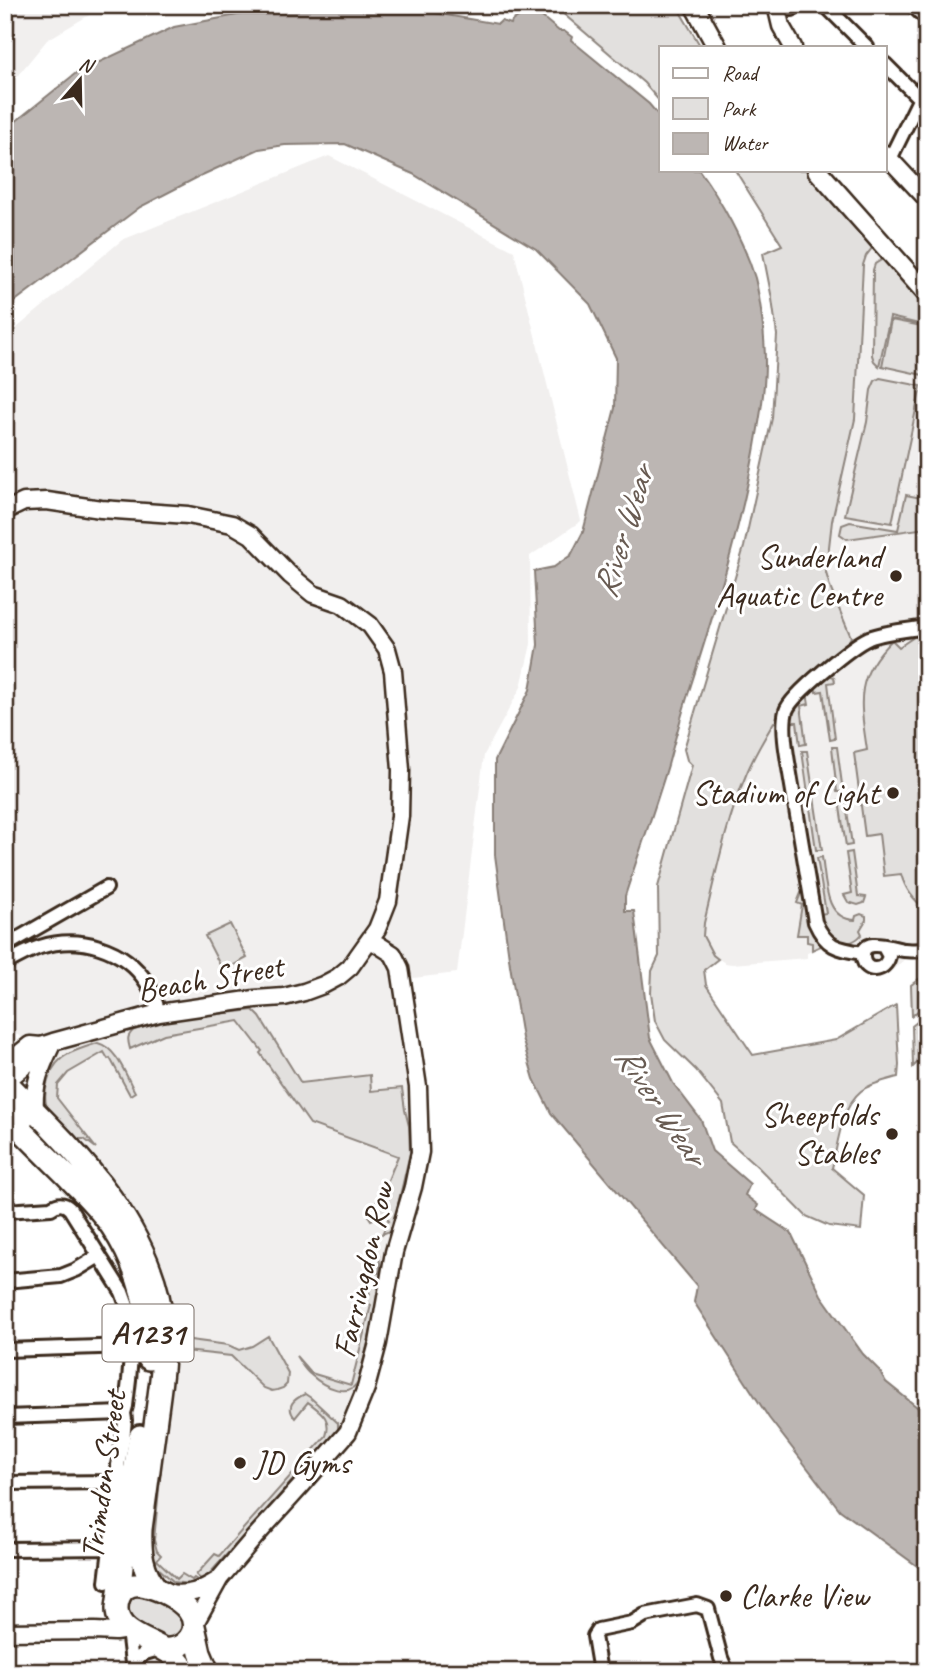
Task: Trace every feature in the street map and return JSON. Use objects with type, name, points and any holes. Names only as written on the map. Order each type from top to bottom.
[{"type":"highway","name":"Trimdon Street","points":[[5,1082],[94,1176],[120,1211],[144,1253],[156,1289],[163,1327],[161,1380],[141,1529],[141,1558],[147,1575],[160,1591]]},
{"type":"highway","name":"Trimdon Street","points":[[5,1113],[85,1194],[111,1226],[136,1272],[144,1303],[148,1377],[118,1601]]},
{"type":"highway","points":[[186,1672],[163,1648],[128,1630],[119,1620],[118,1601],[129,1586],[140,1584],[160,1591],[188,1609],[208,1672]]},
{"type":"highway","points":[[163,1648],[183,1644],[191,1636],[194,1626]]},
{"type":"main road","points":[[694,5],[716,46]]},
{"type":"main road","points":[[819,172],[927,294]]},
{"type":"street","points":[[825,5],[866,46]]},
{"type":"street","points":[[912,5],[927,19]]},
{"type":"street","points":[[787,7],[781,26],[792,46]]},
{"type":"street","points":[[886,65],[919,98]]},
{"type":"street","points":[[927,77],[905,131],[887,157],[927,199]]},
{"type":"street","name":"Beach Street","points":[[5,511],[24,502],[47,501],[101,509],[188,515],[232,524],[251,536],[313,594],[342,604],[370,625],[387,649],[393,671],[401,770],[400,816],[388,901],[383,918],[371,940],[350,967],[338,977],[323,985],[284,997],[159,1013],[41,1044],[5,1065]]},
{"type":"street","points":[[863,953],[829,944],[815,922],[789,764],[786,709],[811,681],[866,639],[927,627]]},
{"type":"street","points":[[5,946],[106,888]]},
{"type":"street","name":"Farringdon Row","points":[[194,1626],[220,1578],[348,1432],[366,1388],[378,1343],[394,1252],[420,1152],[418,1087],[400,968],[393,954],[371,940]]},
{"type":"street","points":[[5,964],[26,952],[55,943],[81,942],[94,945],[114,952],[143,976],[159,1013]]},
{"type":"street","points":[[871,944],[878,944],[886,953],[884,966],[881,968],[873,969],[864,961],[863,953],[871,944]]},
{"type":"street","points":[[886,953],[927,950]]},
{"type":"street","points":[[5,1047],[41,1044]]},
{"type":"street","points":[[5,1082],[39,1054],[41,1044]]},
{"type":"street","points":[[35,1111],[34,1097],[41,1044]]},
{"type":"street","points":[[5,1100],[79,1177],[85,1194]]},
{"type":"street","points":[[5,1211],[66,1205],[127,1302],[130,1314],[130,1368],[106,1582]]},
{"type":"street","points":[[5,1281],[61,1276],[99,1256]]},
{"type":"street","points":[[5,1350],[130,1346]]},
{"type":"street","points":[[5,1417],[124,1413]]},
{"type":"street","points":[[5,1483],[118,1482]]},
{"type":"street","points":[[5,1549],[111,1548]]},
{"type":"street","name":"Farringdon Row","points":[[160,1591],[179,1595],[195,1593],[220,1578]]},
{"type":"street","points":[[95,1631],[118,1601]]},
{"type":"street","points":[[600,1672],[594,1636],[598,1630],[632,1623],[645,1615],[697,1605],[708,1609],[727,1672]]},
{"type":"street","points":[[5,1632],[128,1630],[129,1667]]},
{"type":"street","points":[[129,1667],[145,1653],[163,1648]]},
{"type":"shaded area","points":[[5,5],[106,5],[47,40],[5,91]]},
{"type":"shaded area","points":[[329,156],[514,251],[581,521],[530,556],[531,644],[521,687],[484,755],[457,973],[396,980],[414,1127],[414,1152],[351,1420],[206,1585],[169,1589],[149,1565],[170,1350],[40,1102],[41,1086],[50,1063],[66,1048],[174,1017],[274,1006],[299,1001],[329,989],[29,1042],[5,1027],[5,338],[122,240]]},
{"type":"shaded area","points":[[875,243],[927,298],[927,953],[913,955],[889,973],[877,977],[864,973],[850,956],[826,946],[807,952],[807,958],[725,963],[713,955],[703,935],[704,923],[736,799],[774,722],[779,723],[831,590],[826,573],[830,533],[855,419],[863,265]]},
{"type":"green space","points":[[553,5],[676,5],[700,46],[659,46],[659,101],[644,83]]},
{"type":"green space","points":[[736,172],[810,172],[872,248],[863,265],[855,419],[832,521],[826,573],[851,637],[845,649],[779,723],[774,722],[752,762],[727,829],[704,923],[703,936],[718,959],[704,970],[706,985],[753,1055],[836,1040],[896,1005],[898,1077],[869,1086],[854,1098],[841,1126],[832,1168],[864,1195],[861,1230],[829,1226],[806,1216],[730,1142],[723,1104],[696,1070],[665,1040],[655,1021],[651,993],[652,971],[659,956],[658,887],[692,765],[687,760],[684,749],[744,547],[772,418],[777,335],[763,253],[782,245]]},
{"type":"green space","points":[[883,259],[927,307],[927,326],[890,317],[879,366],[872,355],[873,270],[875,264]]},
{"type":"green space","points":[[891,320],[927,327],[927,359],[923,375],[882,366]]},
{"type":"green space","points":[[880,378],[921,386],[892,523],[845,515],[867,422],[871,390],[875,381]]},
{"type":"green space","points":[[906,495],[927,499],[927,528],[847,539],[840,534],[842,525],[850,522],[898,530]]},
{"type":"green space","name":"Stadium of Light","points":[[927,634],[927,910],[911,894],[901,874],[884,876],[879,834],[865,836],[854,753],[867,750],[862,704],[871,666],[892,640],[899,647],[914,637]]},
{"type":"green space","points":[[827,674],[834,677],[835,682],[828,683],[835,739],[830,740],[823,691],[816,692],[815,684]]},
{"type":"green space","points":[[807,693],[809,704],[801,706],[806,744],[800,745],[797,722],[788,722],[791,707]]},
{"type":"green space","points":[[832,747],[837,747],[843,792],[837,792]]},
{"type":"green space","points":[[802,751],[807,751],[822,850],[816,850]]},
{"type":"green space","points":[[839,801],[846,804],[852,845],[846,846]]},
{"type":"green space","points":[[852,852],[858,896],[866,897],[864,903],[858,905],[848,902],[844,895],[852,893],[846,853]]},
{"type":"green space","points":[[822,857],[828,897],[837,913],[855,920],[856,916],[861,914],[866,916],[860,930],[862,934],[856,940],[849,942],[836,939],[822,921],[820,914],[826,913],[817,858]]},
{"type":"green space","points":[[801,893],[806,894],[825,944],[812,950],[812,943],[807,942],[807,935],[797,935],[802,905],[797,903]]},
{"type":"green space","points":[[230,924],[247,958],[223,971],[205,936]]},
{"type":"green space","points":[[927,973],[927,1003],[912,1016],[911,985]]},
{"type":"green space","points":[[253,1010],[301,1083],[370,1075],[371,1091],[402,1088],[409,1126],[410,1153],[390,1231],[382,1234],[385,1228],[383,1224],[389,1221],[385,1214],[371,1220],[369,1217],[398,1156],[310,1124],[239,1021],[164,1034],[130,1049],[128,1041],[134,1030],[175,1019]]},
{"type":"green space","points":[[927,1014],[927,1053],[913,1067],[912,1026]]},
{"type":"green space","points":[[98,1043],[116,1056],[135,1092],[130,1095],[104,1052],[68,1073],[58,1085],[57,1098],[96,1148],[84,1139],[77,1139],[58,1122],[49,1111],[45,1098],[53,1069],[61,1059]]},
{"type":"green space","points":[[377,1252],[380,1262],[380,1277],[359,1379],[350,1389],[329,1387],[304,1369],[296,1356],[311,1373],[351,1385],[371,1305],[362,1300],[370,1294],[363,1279],[379,1272],[369,1255]]},
{"type":"green space","points":[[176,1326],[179,1326],[183,1339],[228,1345],[239,1350],[268,1336],[288,1373],[287,1384],[272,1391],[264,1388],[231,1356],[176,1350]]},
{"type":"green space","points":[[305,1394],[338,1423],[338,1431],[203,1581],[196,1575],[215,1554],[219,1556],[326,1436],[326,1420],[321,1412],[308,1402],[295,1418],[292,1414],[292,1403]]},
{"type":"green space","points":[[160,1467],[154,1540],[161,1555],[157,1560],[177,1579],[182,1574],[197,1580],[189,1584],[174,1582],[157,1567],[150,1541]]},
{"type":"green space","points":[[144,1594],[181,1616],[184,1632],[168,1643],[133,1622],[125,1610],[126,1604],[134,1596]]},
{"type":"water","name":"River Wear","points":[[317,5],[388,5],[511,24],[530,9],[535,11],[559,31],[572,37],[571,40],[649,104],[659,116],[659,172],[700,172],[745,250],[759,298],[765,353],[763,396],[754,452],[726,571],[663,781],[625,896],[625,911],[634,911],[650,1038],[673,1083],[701,1120],[712,1151],[750,1184],[745,1195],[758,1205],[756,1210],[791,1233],[821,1295],[863,1354],[879,1370],[886,1382],[927,1415],[927,1570],[920,1568],[840,1510],[769,1418],[694,1302],[697,1286],[551,1113],[534,1079],[522,1038],[495,855],[495,760],[530,690],[538,645],[534,571],[554,567],[571,555],[583,532],[615,408],[616,358],[590,304],[536,249],[413,174],[345,144],[285,145],[259,149],[200,176],[140,207],[5,311],[5,130],[76,73],[174,27],[253,12]]},
{"type":"place","name":"Sunderland Aquatic Centre","points":[[896,576]]},
{"type":"place","name":"Stadium of Light","points":[[893,793]]},
{"type":"place","name":"Sheepfolds Stables","points":[[892,1134]]},
{"type":"place","name":"JD Gyms","points":[[240,1463]]},
{"type":"place","name":"Clarke View","points":[[726,1596]]}]
